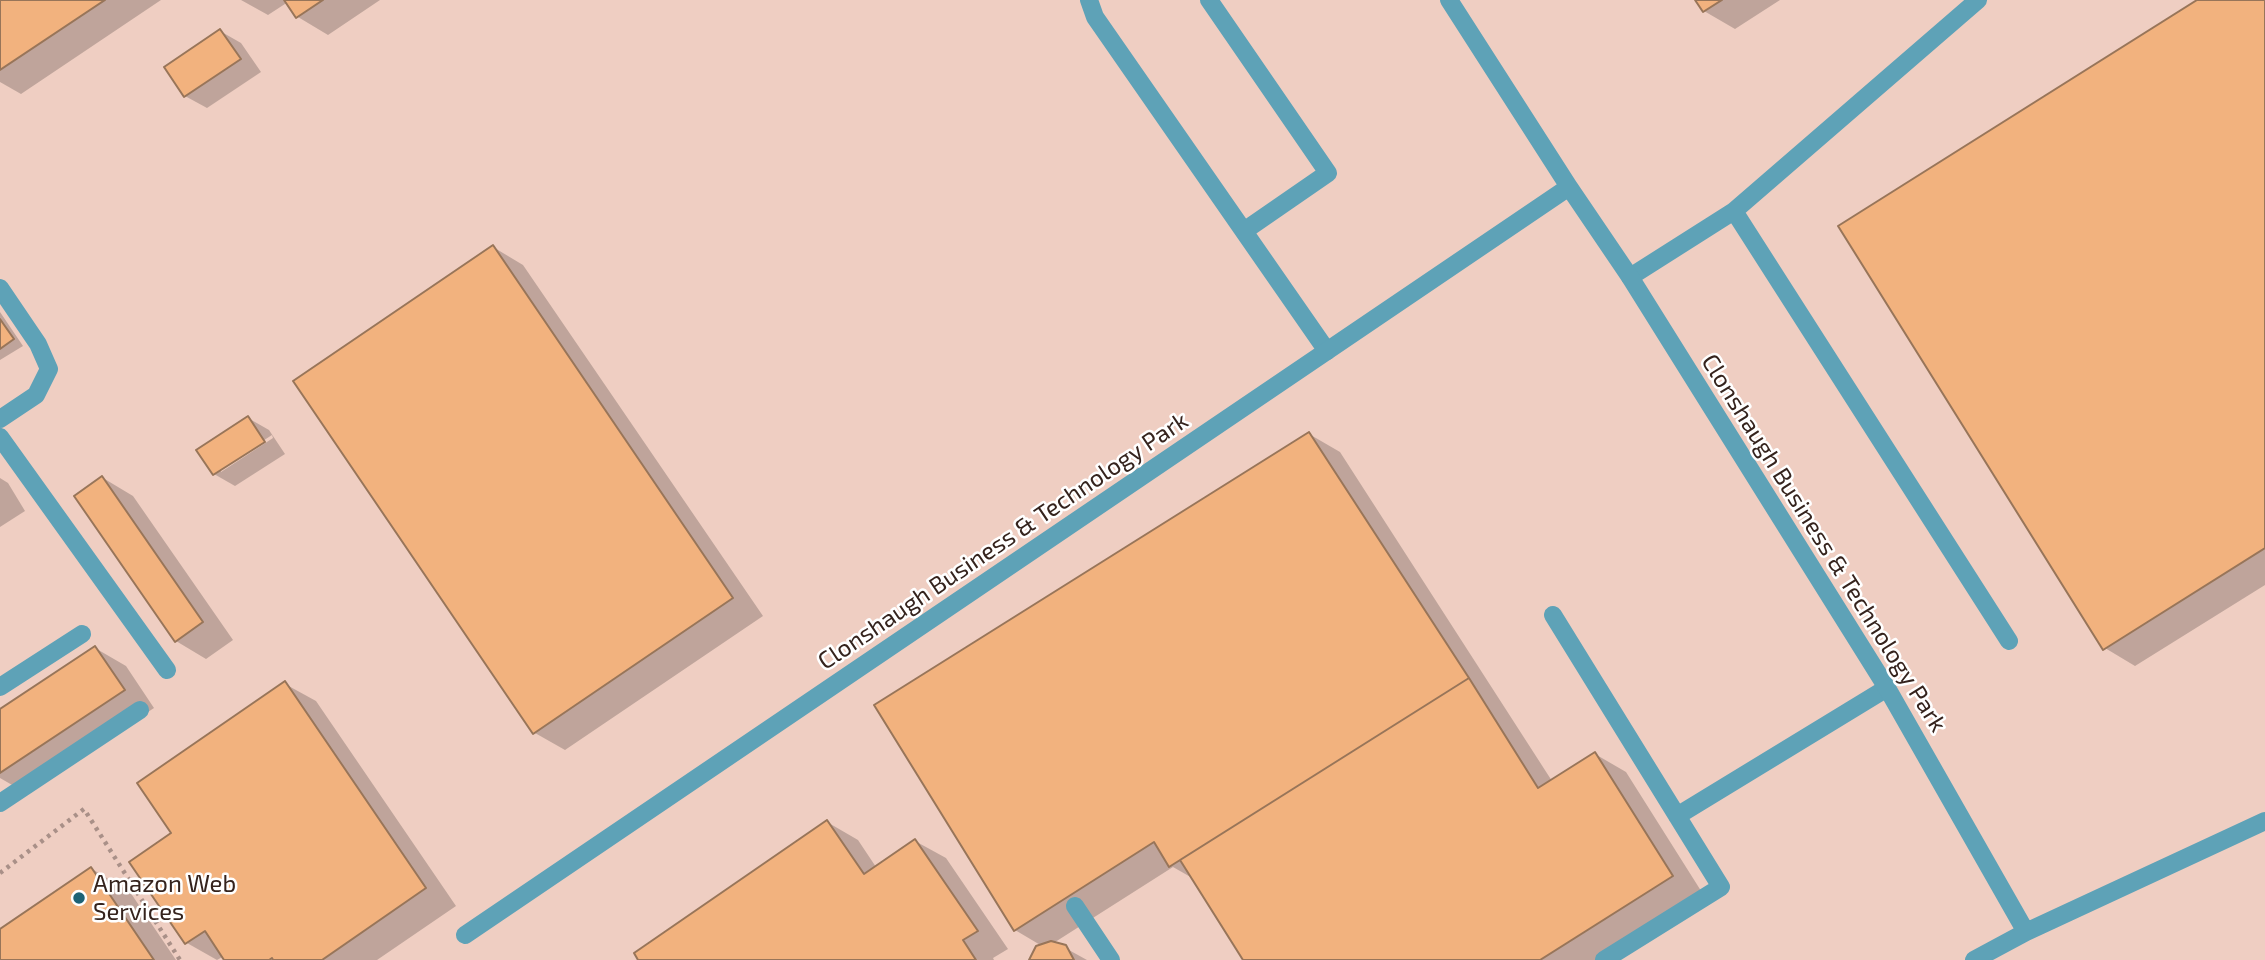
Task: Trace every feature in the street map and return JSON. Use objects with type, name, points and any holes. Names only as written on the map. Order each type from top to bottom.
[{"type":"street","points":[[1089,0],[1095,17],[1327,351]]},
{"type":"street","points":[[1209,0],[1328,173],[1244,231]]},
{"type":"street","name":"Clonshaugh Business & Technology Park","points":[[1449,0],[1569,187],[1630,276],[1887,688],[2026,932]]},
{"type":"street","points":[[1630,276],[1734,211],[1978,0]]},
{"type":"street","name":"Clonshaugh Business & Technology Park","points":[[465,935],[1569,187]]},
{"type":"street","points":[[1734,211],[2008,641]]},
{"type":"street","points":[[0,288],[38,344],[49,369],[36,395],[0,419]]},
{"type":"street","points":[[0,437],[167,670]]},
{"type":"street","points":[[1553,615],[1721,887],[1604,960]]},
{"type":"street","points":[[0,687],[82,634]]},
{"type":"street","points":[[1677,816],[1887,688]]},
{"type":"street","points":[[0,803],[140,710]]},
{"type":"street","points":[[1974,960],[2026,932],[2265,821]]},
{"type":"street","points":[[1075,906],[1111,960]]},
{"type":"path","points":[[0,873],[84,809],[180,960]]},
{"type":"shaded area","points":[[0,0],[2265,0],[2265,960],[0,960]]},
{"type":"building","points":[[0,0],[105,0],[0,70]]},
{"type":"building","points":[[284,0],[323,0],[296,18]]},
{"type":"building","points":[[1695,0],[1722,0],[1703,12]]},
{"type":"building","points":[[2197,0],[2265,0],[2265,548],[2103,650],[1838,226]]},
{"type":"building","points":[[220,29],[241,59],[184,97],[164,67]]},
{"type":"building","points":[[493,245],[733,598],[533,734],[293,381]]},
{"type":"building","points":[[0,319],[14,339],[0,349]]},
{"type":"building","points":[[248,416],[265,442],[213,475],[196,450]]},
{"type":"building","points":[[1309,432],[1469,678],[1169,867],[1154,842],[1014,931],[874,705]]},
{"type":"building","points":[[102,476],[203,622],[175,642],[74,496]]},
{"type":"building","points":[[95,646],[125,690],[0,773],[0,709]]},
{"type":"building","points":[[1469,678],[1538,788],[1595,752],[1673,876],[1540,960],[1243,960],[1180,860]]},
{"type":"building","points":[[285,681],[426,888],[322,960],[224,960],[205,931],[185,944],[129,862],[171,833],[137,783]]},
{"type":"building","points":[[827,820],[864,874],[915,839],[978,931],[963,940],[976,960],[638,960],[634,953]]},
{"type":"building","name":"Amazon Web Services","points":[[91,867],[154,960],[0,960],[0,929]]},
{"type":"building","points":[[1051,941],[1066,945],[1074,960],[1029,960],[1036,946]]},
{"type":"place","name":"Amazon Web Services","points":[[79,898]]}]
